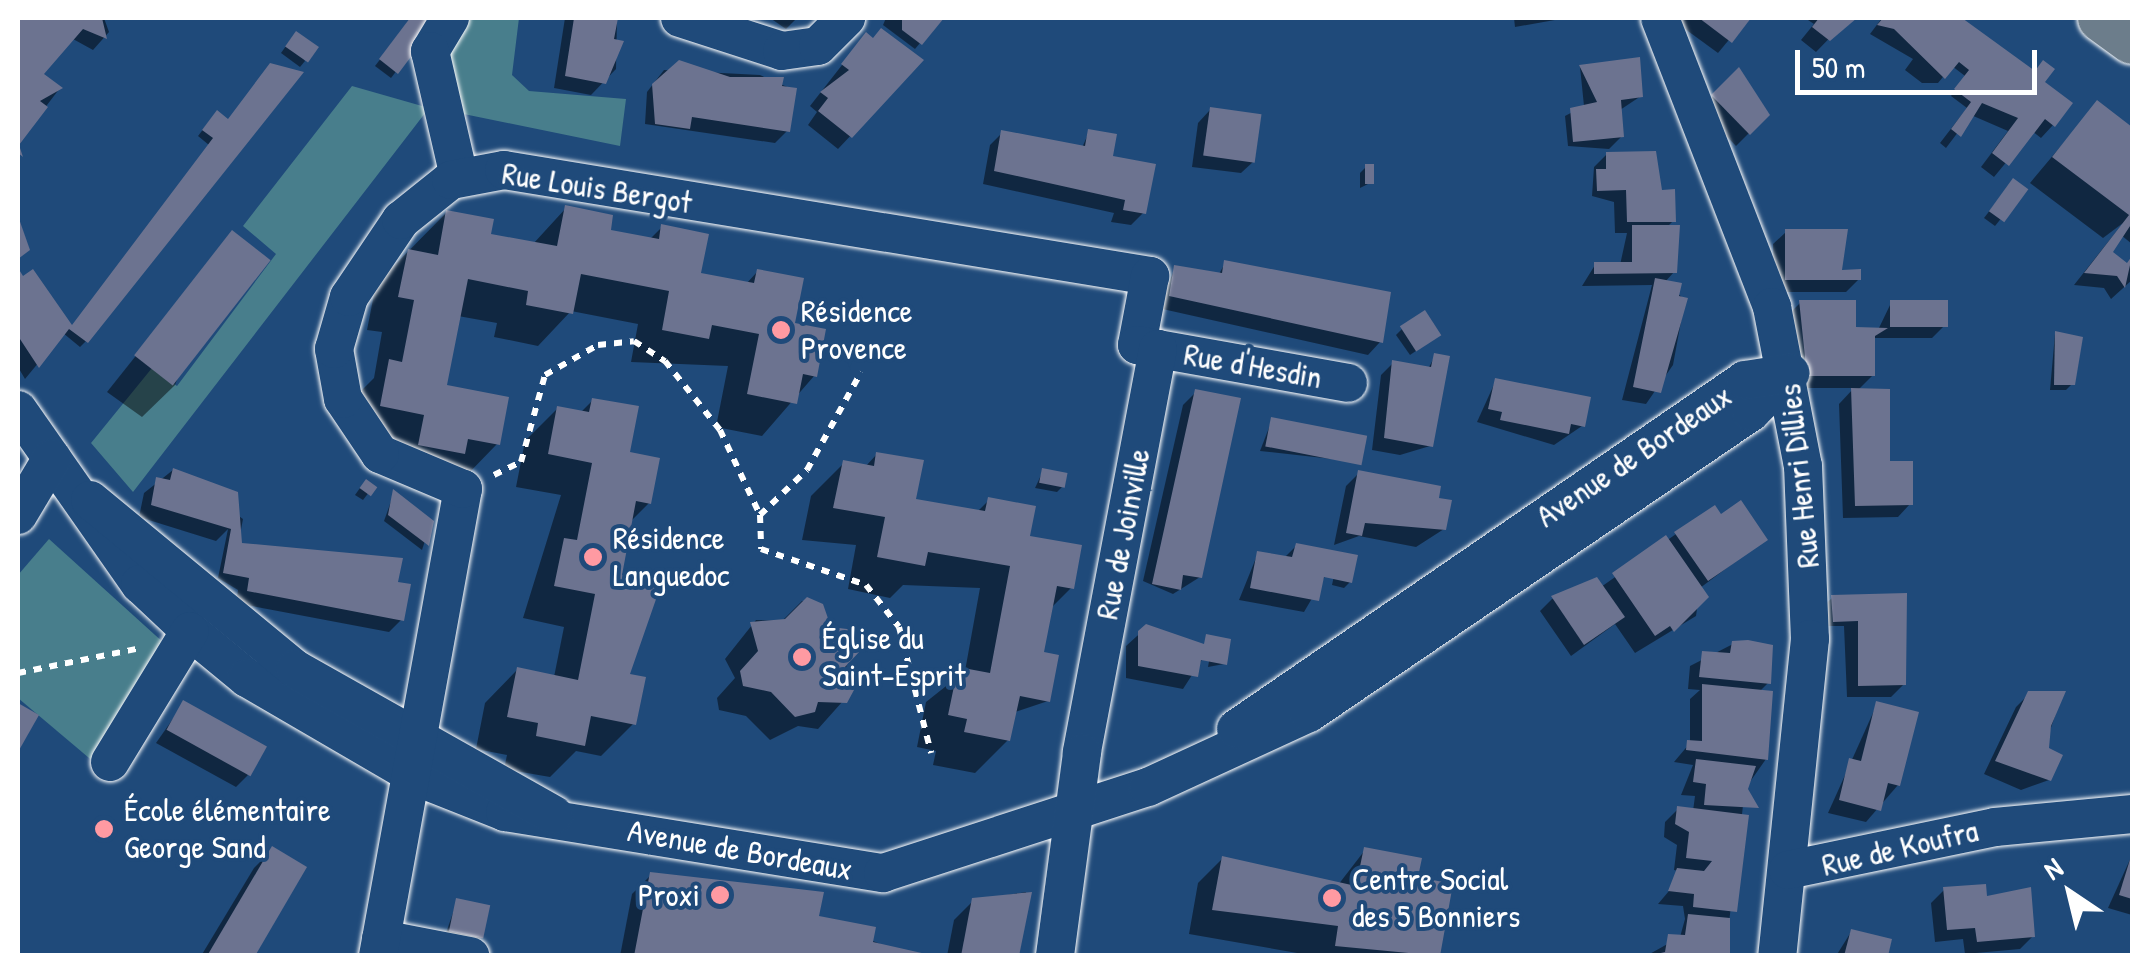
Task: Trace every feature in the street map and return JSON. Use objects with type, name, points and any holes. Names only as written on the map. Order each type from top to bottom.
[{"type":"main road","points":[[2102,18],[2132,40]]},
{"type":"street","points":[[450,18],[431,62],[459,177]]},
{"type":"street","points":[[680,18],[782,51],[818,46],[846,18]]},
{"type":"street","name":"Rue Henri Dillies","points":[[1660,18],[1790,373],[1811,607],[1788,870],[1776,956]]},
{"type":"street","name":"Rue Louis Bergot","points":[[463,489],[380,454],[334,372],[340,318],[381,244],[426,195],[459,177],[504,170],[1150,276],[1136,345],[1158,349]]},
{"type":"street","name":"Rue d'Hesdin","points":[[1158,349],[1348,383]]},
{"type":"street","name":"Rue de Joinville","points":[[1055,956],[1079,810],[1082,753],[1158,349]]},
{"type":"street","name":"Avenue de Bordeaux","points":[[75,490],[279,657],[420,759],[505,812],[883,873],[1148,787],[1745,380],[1790,373]]},
{"type":"street","name":"Avenue de Bordeaux","points":[[18,410],[140,584],[186,640],[247,678],[420,759]]},
{"type":"street","points":[[18,515],[52,458]]},
{"type":"street","points":[[463,489],[420,759],[380,947],[470,956]]},
{"type":"street","points":[[110,762],[186,640]]},
{"type":"street","name":"Rue de Koufra","points":[[1788,870],[1995,827],[2132,814]]},
{"type":"path","points":[[463,489],[521,462],[545,375],[598,344],[634,341],[665,361],[720,430],[760,515],[761,549],[866,584],[900,627],[931,754]]},
{"type":"path","points":[[760,515],[807,470],[861,372]]},
{"type":"path","points":[[18,673],[90,652],[186,640]]},
{"type":"green space","points":[[468,18],[519,18],[512,75],[529,91],[626,99],[620,146],[454,112],[443,50]]},
{"type":"green space","points":[[352,86],[429,108],[133,492],[91,443],[152,368],[177,386],[276,254],[243,226]]},
{"type":"green space","points":[[49,539],[165,644],[95,763],[18,698],[18,575]]},
{"type":"building","points":[[102,18],[107,39],[83,29],[44,74],[63,88],[40,101],[48,107],[19,145],[23,157],[18,153],[18,20]]},
{"type":"building","points":[[410,18],[440,18],[398,74],[379,59]]},
{"type":"building","points":[[574,18],[618,18],[614,39],[624,41],[606,84],[565,76]]},
{"type":"building","points":[[902,18],[944,18],[922,45],[902,30]]},
{"type":"building","points":[[1699,18],[1751,18],[1732,43]]},
{"type":"building","points":[[1819,18],[1857,18],[1830,41],[1812,27]]},
{"type":"building","points":[[1883,18],[1962,18],[2035,71],[2043,60],[2055,69],[2045,82],[2073,103],[2055,127],[2045,119],[2009,166],[1992,153],[2018,118],[1982,103],[1961,137],[1951,129],[1971,102],[1954,89],[1969,70],[1959,62],[1945,79],[1894,29],[1877,25]]},
{"type":"building","points":[[881,28],[924,60],[852,138],[818,111],[828,98],[820,92],[849,70],[841,64],[866,32],[873,38]]},
{"type":"building","points":[[296,31],[319,47],[308,63],[285,47]]},
{"type":"building","points":[[1640,57],[1643,97],[1621,100],[1624,137],[1573,142],[1570,108],[1597,102],[1579,65]]},
{"type":"building","points":[[679,60],[730,77],[784,77],[782,86],[797,88],[790,132],[692,117],[690,129],[655,124],[652,84]]},
{"type":"building","points":[[270,63],[304,72],[88,343],[69,329],[39,368],[18,336],[18,268],[23,276],[33,269],[72,325],[213,138],[202,130],[217,110],[228,119]]},
{"type":"building","points":[[1739,67],[1770,115],[1750,135],[1711,95]]},
{"type":"building","points":[[2097,100],[2132,127],[2132,223],[2113,252],[2127,263],[2132,256],[2125,288],[2117,276],[2084,273],[2129,215],[2052,157]]},
{"type":"building","points":[[1210,107],[1261,114],[1255,163],[1203,156]]},
{"type":"building","points":[[1088,129],[1117,134],[1113,156],[1156,164],[1146,214],[1123,210],[1125,200],[994,171],[1001,130],[1085,146]]},
{"type":"building","points":[[1656,151],[1662,190],[1675,189],[1676,222],[1627,222],[1626,190],[1597,191],[1596,169],[1606,169],[1606,152]]},
{"type":"building","points":[[1365,164],[1374,164],[1374,184],[1365,184]]},
{"type":"building","points":[[2013,178],[2028,189],[2004,222],[1989,211]]},
{"type":"building","name":"Résidence Provence","points":[[565,205],[613,215],[611,230],[659,239],[661,224],[709,234],[701,273],[754,283],[757,269],[804,278],[795,323],[826,329],[817,377],[803,374],[797,404],[747,394],[759,334],[712,325],[709,339],[662,330],[669,291],[581,274],[573,314],[526,305],[528,291],[468,279],[447,385],[509,397],[500,445],[468,439],[465,454],[418,445],[424,415],[380,406],[389,359],[402,362],[414,300],[398,297],[408,249],[438,255],[446,210],[494,219],[491,234],[557,246]]},
{"type":"building","points":[[18,216],[30,250],[18,259]]},
{"type":"building","points":[[1632,225],[1680,225],[1677,273],[1594,274],[1594,262],[1632,262]]},
{"type":"building","points":[[1785,229],[1848,229],[1842,270],[1861,269],[1861,280],[1785,280]]},
{"type":"building","points":[[232,230],[271,260],[173,385],[134,355]]},
{"type":"building","points":[[1224,260],[1391,292],[1383,343],[1169,296],[1174,265],[1222,273]]},
{"type":"building","points":[[1655,278],[1682,283],[1679,296],[1688,298],[1661,393],[1633,387]]},
{"type":"building","points":[[1799,300],[1856,300],[1856,327],[1888,328],[1875,336],[1875,376],[1807,376]]},
{"type":"building","points":[[1890,300],[1948,300],[1948,327],[1890,327]]},
{"type":"building","points":[[1425,310],[1441,335],[1416,351],[1400,326]]},
{"type":"building","points":[[2055,331],[2083,337],[2075,385],[2054,385]]},
{"type":"building","points":[[1434,353],[1450,356],[1433,447],[1384,438],[1392,360],[1431,367]]},
{"type":"building","points":[[1495,378],[1591,397],[1585,427],[1571,424],[1569,434],[1500,420],[1502,412],[1488,409]]},
{"type":"building","points":[[1851,388],[1890,389],[1890,461],[1913,461],[1913,505],[1855,506]]},
{"type":"building","points":[[1195,389],[1241,398],[1202,578],[1183,575],[1181,590],[1152,584]]},
{"type":"building","name":"Résidence Languedoc","points":[[592,398],[639,406],[630,452],[660,458],[651,504],[636,501],[622,575],[662,582],[630,674],[646,677],[636,725],[591,716],[585,746],[536,736],[538,723],[507,717],[517,667],[578,680],[595,594],[554,586],[564,538],[577,540],[592,463],[548,454],[557,406],[589,412]]},
{"type":"building","points":[[1271,417],[1367,436],[1361,465],[1265,446]]},
{"type":"building","points":[[876,452],[924,460],[916,499],[985,511],[988,497],[1036,506],[1030,536],[1082,545],[1074,589],[1057,586],[1044,652],[1059,655],[1050,702],[1020,696],[1010,741],[964,732],[967,719],[948,715],[958,667],[990,673],[1010,566],[928,552],[925,566],[877,557],[885,517],[833,508],[843,460],[874,466]]},
{"type":"building","points":[[173,468],[238,492],[242,543],[403,558],[398,582],[411,584],[404,621],[247,591],[249,578],[223,573],[231,529],[151,505],[156,477],[170,480]]},
{"type":"building","points":[[1042,468],[1068,473],[1065,488],[1039,483]]},
{"type":"building","points":[[1358,470],[1441,486],[1439,498],[1452,500],[1446,530],[1365,523],[1362,536],[1346,533]]},
{"type":"building","points":[[366,479],[377,487],[371,496],[360,488]]},
{"type":"building","points":[[393,489],[434,521],[429,546],[388,515]]},
{"type":"building","points":[[1741,500],[1768,540],[1708,581],[1674,532],[1715,505],[1721,514]]},
{"type":"building","points":[[1666,535],[1709,597],[1674,632],[1670,626],[1655,636],[1612,573]]},
{"type":"building","points":[[1296,543],[1358,555],[1352,583],[1324,577],[1319,601],[1250,588],[1257,551],[1292,557]]},
{"type":"building","points":[[1597,577],[1625,617],[1584,645],[1551,596]]},
{"type":"building","points":[[1907,593],[1906,685],[1858,686],[1858,621],[1833,622],[1831,595]]},
{"type":"building","name":"Église du Saint-Esprit","points":[[807,597],[823,604],[831,627],[855,630],[861,650],[845,667],[854,690],[847,703],[818,702],[815,712],[795,717],[771,692],[743,686],[740,671],[758,651],[750,622],[785,619]]},
{"type":"building","points":[[1146,624],[1204,644],[1206,634],[1231,639],[1227,665],[1201,660],[1198,677],[1138,666],[1138,631]]},
{"type":"building","points":[[1732,641],[1773,645],[1771,684],[1699,677],[1702,651],[1730,653]]},
{"type":"building","points":[[1702,684],[1773,691],[1768,760],[1686,750],[1687,740],[1702,741]]},
{"type":"building","points":[[2028,691],[2066,691],[2051,726],[2049,748],[2063,755],[2051,781],[1995,761]]},
{"type":"building","points":[[183,700],[267,747],[250,776],[167,730]]},
{"type":"building","points":[[1876,701],[1919,712],[1900,786],[1888,783],[1881,811],[1839,800],[1849,758],[1861,761]]},
{"type":"building","points":[[18,703],[39,715],[18,752]]},
{"type":"building","points":[[1696,759],[1756,766],[1748,789],[1759,808],[1704,805],[1706,784],[1693,782]]},
{"type":"building","points":[[1677,806],[1749,815],[1737,912],[1693,907],[1694,894],[1668,891],[1677,868],[1704,871],[1712,861],[1686,858],[1689,832],[1675,824]]},
{"type":"building","points":[[272,846],[307,867],[255,956],[207,956]]},
{"type":"building","name":"Centre Social des 5 Bonniers","points":[[1364,847],[1422,858],[1418,877],[1453,884],[1440,956],[1335,946],[1338,926],[1212,910],[1222,856],[1356,886]]},
{"type":"building","points":[[2132,853],[2132,899],[2119,895]]},
{"type":"building","points":[[650,872],[824,892],[819,916],[876,927],[873,942],[935,956],[634,956]]},
{"type":"building","points":[[1986,884],[1987,896],[2031,887],[2035,937],[1977,942],[1975,928],[1947,930],[1943,887]]},
{"type":"building","points":[[1032,892],[1019,956],[961,956],[972,898]]},
{"type":"building","points":[[456,898],[490,905],[483,939],[449,931]]},
{"type":"building","points":[[1688,914],[1730,918],[1730,956],[1648,956],[1665,952],[1668,934],[1685,935]]},
{"type":"building","points":[[1851,929],[1892,939],[1888,956],[1844,956]]},
{"type":"place","name":"Résidence Provence","points":[[781,330]]},
{"type":"place","name":"Résidence Languedoc","points":[[593,557]]},
{"type":"place","name":"Église du Saint-Esprit","points":[[802,657]]},
{"type":"place","name":"École élémentaire George Sand","points":[[104,829]]},
{"type":"place","name":"Proxi","points":[[720,895]]},
{"type":"place","name":"Centre Social des 5 Bonniers","points":[[1332,898]]}]
